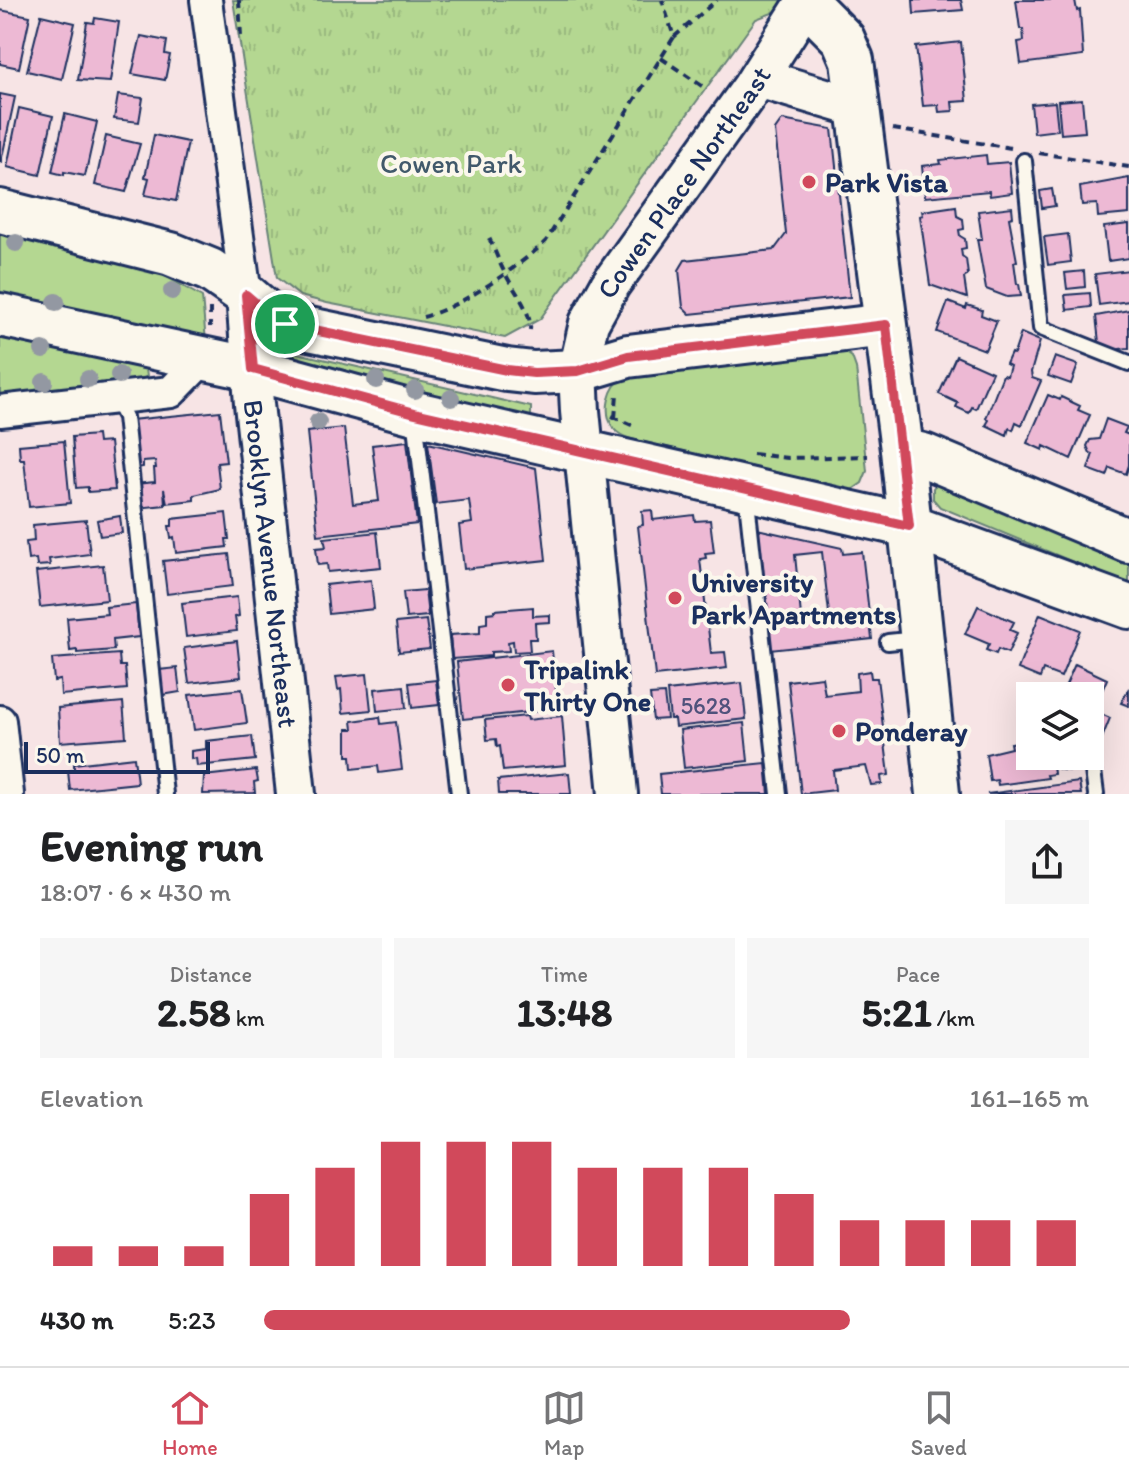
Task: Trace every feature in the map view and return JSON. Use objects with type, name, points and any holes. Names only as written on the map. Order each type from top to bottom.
[{"type":"main road","points":[[806,1],[843,39],[852,60],[886,325],[886,453],[909,526],[904,640],[938,794]]},
{"type":"main road","points":[[0,211],[171,254],[210,270],[229,300],[274,319],[316,332],[507,370],[534,373],[578,371],[628,356],[886,325]]},
{"type":"main road","points":[[0,315],[206,347],[253,369],[415,413],[599,442],[745,471],[909,526],[1129,607]]},
{"type":"main road","points":[[886,453],[923,455],[1129,541]]},
{"type":"street","name":"Brooklyn Avenue Northeast","points":[[206,0],[229,300],[253,369],[296,794]]},
{"type":"street","name":"Cowen Place Northeast","points":[[618,794],[599,442],[578,371],[589,323],[610,285],[758,78],[806,1]]},
{"type":"street","points":[[758,78],[859,108]]},
{"type":"street","points":[[0,411],[171,392],[206,347]]},
{"type":"street","points":[[0,721],[8,794]]},
{"type":"lane","points":[[1024,161],[1041,328],[1129,363]]},
{"type":"lane","points":[[116,400],[125,417],[165,794]]},
{"type":"lane","points":[[415,413],[459,794]]},
{"type":"lane","points":[[745,471],[779,794]]},
{"type":"lane","points":[[1093,770],[1096,794]]},
{"type":"path","points":[[662,0],[674,37]]},
{"type":"path","points":[[411,317],[425,317],[446,308],[528,259],[546,241],[674,37],[717,0]]},
{"type":"path","points":[[661,58],[702,86]]},
{"type":"path","points":[[489,238],[525,309],[531,323],[530,330]]},
{"type":"path","points":[[206,347],[208,310],[229,300]]},
{"type":"path","points":[[599,442],[615,416],[618,385]]},
{"type":"path","points":[[615,416],[623,423],[640,428]]},
{"type":"path","points":[[745,471],[788,458],[886,453]]},
{"type":"green space","name":"Cowen Park","points":[[233,0],[807,0],[756,19],[540,319],[505,338],[300,296],[277,278]]},
{"type":"green space","points":[[0,231],[126,260],[163,275],[202,297],[206,342],[0,295]]},
{"type":"green space","points":[[0,334],[142,366],[147,376],[141,380],[0,395]]},
{"type":"green space","points":[[842,350],[852,357],[856,368],[867,471],[862,483],[852,490],[631,439],[614,429],[610,422],[608,408],[611,393],[625,376]]},
{"type":"green space","points":[[288,351],[531,407],[531,425],[282,357]]},
{"type":"green space","points":[[937,483],[1129,552],[1129,585],[940,507],[933,499],[933,488]]},
{"type":"building","points":[[913,0],[961,0],[963,10],[914,14]]},
{"type":"building","points":[[1016,0],[1075,0],[1077,11],[1080,10],[1083,56],[1021,64],[1018,42],[1024,41]]},
{"type":"building","points":[[0,10],[30,16],[19,68],[0,64]]},
{"type":"building","points":[[41,15],[75,23],[62,79],[27,71]]},
{"type":"building","points":[[95,18],[119,22],[110,82],[78,80],[87,22],[94,23]]},
{"type":"building","points":[[141,36],[167,41],[165,54],[170,55],[165,80],[132,74]]},
{"type":"building","points":[[961,42],[967,101],[952,102],[953,111],[939,112],[938,105],[923,106],[916,47]]},
{"type":"building","points":[[0,94],[15,97],[1,162],[0,162]]},
{"type":"building","points":[[118,95],[143,98],[139,122],[114,119]]},
{"type":"building","points":[[1082,99],[1085,132],[1061,134],[1058,101]]},
{"type":"building","points":[[1055,102],[1058,130],[1034,133],[1031,104]]},
{"type":"building","points":[[19,108],[53,116],[40,175],[7,167]]},
{"type":"building","points":[[65,114],[97,122],[85,176],[52,172]]},
{"type":"building","name":"Park Vista","points":[[782,120],[832,129],[850,297],[690,314],[683,307],[679,270],[685,260],[774,250],[786,234],[775,130]]},
{"type":"building","points":[[154,135],[188,142],[176,201],[145,195],[149,178],[145,177]]},
{"type":"building","points":[[106,136],[140,144],[126,192],[95,185]]},
{"type":"building","points":[[986,155],[987,164],[1009,162],[1012,193],[990,196],[989,191],[925,197],[922,166],[941,164],[940,160]]},
{"type":"building","points":[[1129,178],[1129,214],[1098,217],[1097,204],[1082,205],[1080,187]]},
{"type":"building","points":[[1052,189],[1055,206],[1042,208],[1040,191]]},
{"type":"building","points":[[956,206],[957,216],[963,219],[964,229],[959,230],[960,236],[965,239],[966,248],[961,249],[968,275],[964,278],[967,298],[930,285],[920,216],[923,215],[922,211]]},
{"type":"building","points":[[1012,207],[1013,217],[1009,218],[1021,296],[1007,297],[986,289],[977,239],[982,239],[978,211]]},
{"type":"building","points":[[1129,224],[1129,258],[1108,261],[1104,227]]},
{"type":"building","points":[[1068,234],[1071,262],[1048,265],[1044,237]]},
{"type":"building","points":[[1129,270],[1129,301],[1099,305],[1095,274]]},
{"type":"building","points":[[1084,271],[1085,287],[1067,289],[1065,273]]},
{"type":"building","points":[[1090,293],[1091,307],[1067,310],[1065,295]]},
{"type":"building","points":[[948,302],[966,309],[967,305],[982,310],[981,315],[997,321],[985,350],[937,332]]},
{"type":"building","points":[[1129,310],[1129,348],[1100,351],[1096,316]]},
{"type":"building","points":[[1021,333],[1040,341],[1031,372],[1032,378],[1041,381],[1022,425],[1016,422],[1007,435],[986,425],[989,420],[986,418],[1003,375],[1007,376],[1010,366],[1006,364],[1011,353],[1014,354]]},
{"type":"building","points":[[956,356],[992,372],[976,409],[972,407],[969,413],[956,407],[958,403],[939,394]]},
{"type":"building","points":[[1055,357],[1078,365],[1071,384],[1048,376]]},
{"type":"building","points":[[1048,395],[1080,406],[1078,410],[1090,415],[1071,459],[1044,446],[1043,450],[1027,443]]},
{"type":"building","points":[[220,411],[226,462],[217,463],[220,489],[194,495],[194,500],[167,503],[164,489],[165,505],[137,508],[135,484],[155,482],[156,468],[155,461],[143,462],[143,467],[136,468],[131,420]]},
{"type":"building","points":[[1106,419],[1127,427],[1124,433],[1129,435],[1126,474],[1110,468],[1107,476],[1088,469],[1093,454],[1087,446],[1090,440],[1099,439]]},
{"type":"building","points":[[344,428],[353,504],[379,501],[372,445],[407,441],[417,524],[318,535],[307,432]]},
{"type":"building","points":[[97,435],[98,443],[110,442],[115,490],[88,492],[88,487],[76,488],[72,437]]},
{"type":"building","points":[[64,441],[70,503],[29,507],[24,459],[20,459],[19,445]]},
{"type":"building","points":[[428,443],[536,468],[546,560],[464,569],[459,525],[472,523],[469,500],[436,504]]},
{"type":"building","name":"University Park Apartments","points":[[652,510],[653,520],[694,515],[695,521],[710,520],[714,552],[705,553],[706,558],[700,559],[711,653],[725,652],[727,668],[655,676],[638,526],[643,525],[642,511]]},
{"type":"building","points":[[226,513],[227,547],[176,553],[169,526],[172,526],[172,519]]},
{"type":"building","points":[[120,516],[122,533],[100,536],[97,520]]},
{"type":"building","points":[[86,520],[90,554],[49,559],[50,565],[37,566],[36,559],[28,560],[26,542],[34,541],[33,525]]},
{"type":"building","points":[[757,529],[842,548],[843,554],[862,552],[872,639],[770,650]],"holes":[[[822,552],[829,613],[801,616],[795,555]]]},
{"type":"building","points":[[377,532],[381,567],[328,572],[327,564],[318,565],[316,548],[326,547],[324,538]]},
{"type":"building","points":[[229,554],[233,586],[167,594],[163,561]]},
{"type":"building","points":[[103,565],[107,600],[40,607],[36,572]]},
{"type":"building","points":[[371,580],[374,609],[329,614],[326,585]]},
{"type":"building","points":[[425,590],[428,616],[406,618],[403,592]]},
{"type":"building","points":[[237,597],[237,631],[186,637],[182,603]]},
{"type":"building","points":[[136,604],[139,637],[113,640],[114,650],[70,651],[67,618],[107,614],[106,607]]},
{"type":"building","points":[[978,606],[1014,622],[1010,630],[1017,633],[1008,653],[998,649],[996,654],[986,650],[989,644],[965,634]]},
{"type":"building","points":[[533,607],[533,616],[550,615],[550,622],[535,623],[536,639],[529,639],[530,651],[514,652],[513,641],[508,642],[509,651],[491,652],[491,656],[452,659],[450,635],[480,633],[480,624],[487,623],[487,613],[495,610]]},
{"type":"building","points":[[1040,614],[1080,630],[1061,677],[1043,670],[1040,678],[1018,669]]},
{"type":"building","points":[[426,620],[430,649],[399,652],[396,623]]},
{"type":"building","points":[[237,641],[241,677],[189,683],[184,648]]},
{"type":"building","name":"Tripalink Thirty One","points":[[552,651],[558,709],[463,719],[457,662]]},
{"type":"building","points":[[119,654],[120,666],[125,666],[127,689],[61,695],[60,680],[54,681],[52,659]]},
{"type":"building","points":[[1075,664],[1107,679],[1104,686],[1104,682],[1067,682]]},
{"type":"building","points":[[177,668],[180,692],[162,695],[159,670]]},
{"type":"building","name":"Ponderay","points":[[870,671],[871,678],[877,678],[889,775],[881,776],[882,784],[871,785],[866,766],[833,770],[835,790],[801,794],[788,681],[822,677],[825,695],[858,691],[857,673]]},
{"type":"building","points":[[367,674],[371,710],[343,713],[341,689],[338,690],[336,677]]},
{"type":"building","points":[[436,680],[439,705],[412,708],[409,683]]},
{"type":"building","points":[[742,683],[746,719],[675,727],[674,719],[670,719],[667,691]]},
{"type":"building","points":[[404,686],[406,708],[377,711],[375,689]]},
{"type":"building","points":[[1129,688],[1129,706],[1121,703]]},
{"type":"building","points":[[242,689],[247,723],[194,730],[189,695]]},
{"type":"building","points":[[664,694],[667,719],[653,720],[650,695]]},
{"type":"building","points":[[123,702],[126,737],[60,742],[58,708]]},
{"type":"building","points":[[1104,715],[1110,718],[1104,733]]},
{"type":"building","points":[[527,716],[528,720],[562,716],[566,765],[503,771],[500,746],[497,747],[496,739],[487,740],[485,720]]},
{"type":"building","points":[[380,717],[381,724],[396,722],[402,770],[379,773],[378,766],[352,769],[351,756],[347,756],[347,729],[353,729],[352,721]]},
{"type":"building","points":[[744,723],[748,761],[684,768],[680,730]]},
{"type":"building","points":[[252,736],[255,760],[197,766],[196,758],[191,759],[191,751],[206,749],[206,741]]},
{"type":"building","points":[[1016,742],[1016,770],[1054,770],[1054,774],[1047,775],[1048,778],[998,785],[997,780],[990,781],[986,754],[1011,748],[1010,743]]},
{"type":"building","points":[[134,757],[137,783],[70,790],[68,771],[74,770],[74,764]]},
{"type":"building","points":[[766,763],[769,794],[661,794],[659,774]]},
{"type":"building","points":[[256,770],[258,781],[254,782],[255,793],[203,794],[204,776]]},
{"type":"building","points":[[569,773],[571,794],[499,794],[498,780]]},
{"type":"building","points":[[1079,782],[1081,794],[987,794]]},
{"type":"place","name":"Park Vista","points":[[809,182]]},
{"type":"place","name":"University Park Apartments","points":[[675,598]]},
{"type":"place","name":"Tripalink Thirty One","points":[[508,685]]},
{"type":"place","name":"Ponderay","points":[[839,731]]},
{"type":"route","points":[[246,295],[274,319],[285,324],[534,373],[578,371],[628,356],[886,325],[909,526],[415,413],[253,369],[246,295]]}]
